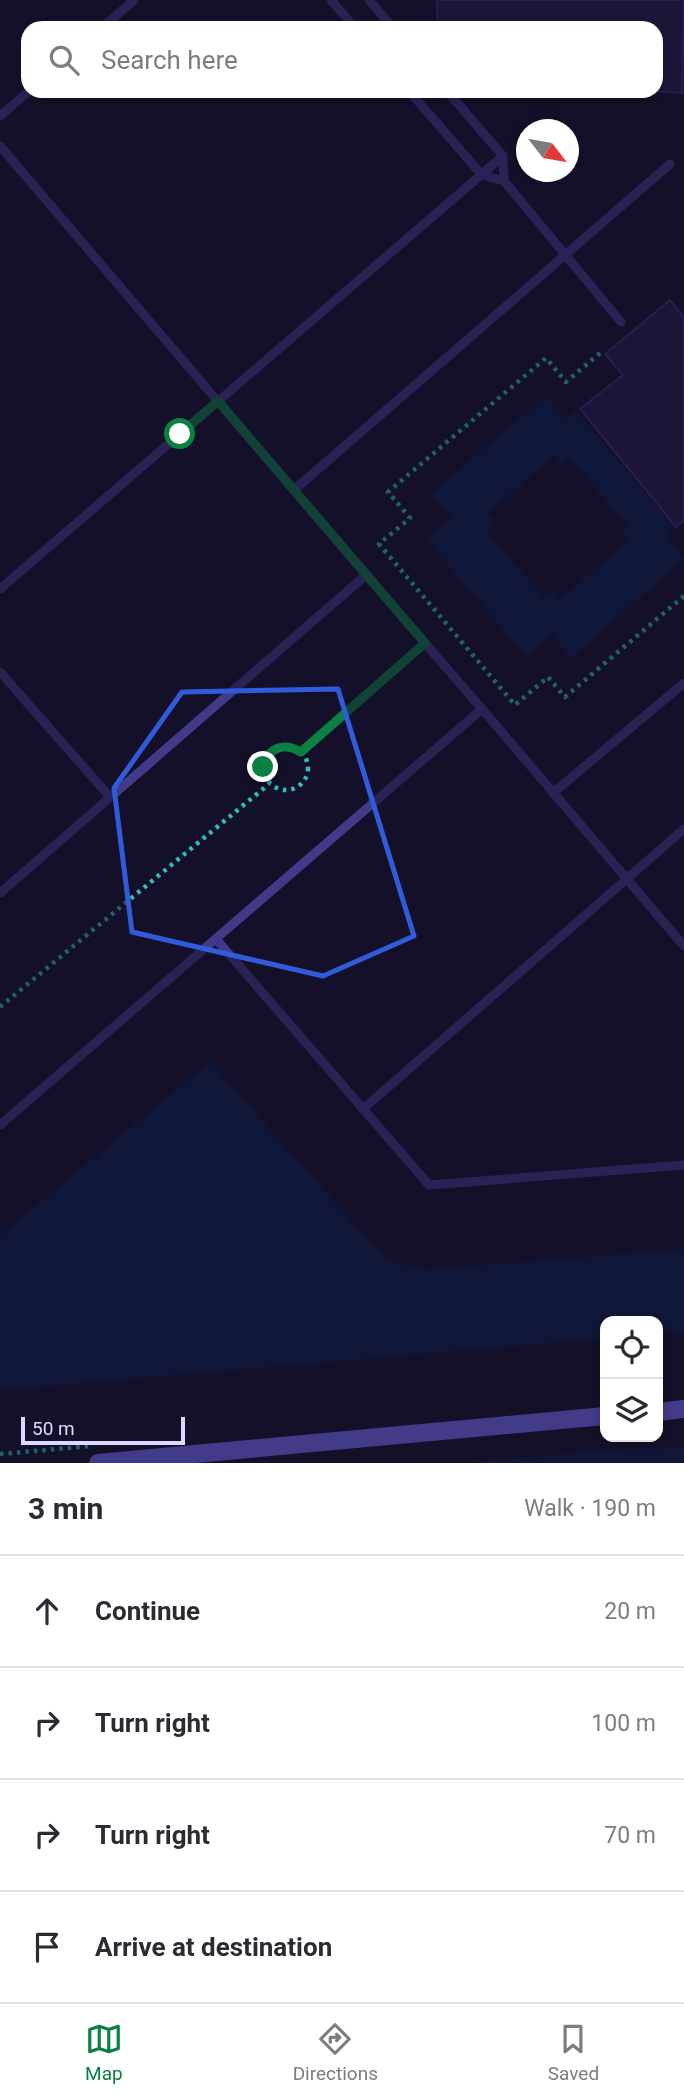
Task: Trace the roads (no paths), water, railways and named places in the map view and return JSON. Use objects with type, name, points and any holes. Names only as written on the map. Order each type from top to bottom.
[{"type":"main road","points":[[663,1411],[684,1409]]},
{"type":"main road","points":[[98,1463],[600,1416]]},
{"type":"lane","points":[[110,21],[134,0]]},
{"type":"lane","points":[[331,0],[349,21]]},
{"type":"lane","points":[[369,0],[387,21]]},
{"type":"lane","points":[[0,116],[21,98]]},
{"type":"lane","points":[[416,98],[482,175],[504,181],[621,322]]},
{"type":"lane","points":[[453,98],[503,156],[504,181]]},
{"type":"lane","points":[[0,146],[684,946]]},
{"type":"lane","points":[[0,589],[503,156]]},
{"type":"lane","points":[[294,490],[670,164]]},
{"type":"lane","points":[[0,893],[366,575]]},
{"type":"lane","points":[[0,672],[110,797]]},
{"type":"lane","points":[[554,793],[684,683]]},
{"type":"lane","points":[[0,1125],[482,709]]},
{"type":"lane","points":[[363,1109],[684,829]]},
{"type":"lane","points":[[216,939],[429,1185],[684,1165]]},
{"type":"water","points":[[546,396],[566,419],[576,411],[675,528],[666,537],[684,559],[571,658],[552,634],[526,656],[427,540],[452,518],[431,494]],"holes":[[[554,455],[561,464],[569,458],[628,525],[621,533],[628,541],[561,599],[554,591],[544,597],[486,532],[497,523],[488,513]]]},
{"type":"water","points":[[210,1062],[386,1260],[423,1270],[684,1249],[684,1331],[663,1333],[663,1316],[600,1316],[600,1338],[0,1390],[0,1236]]},
{"type":"water","points":[[645,1447],[684,1447],[684,1463],[462,1463]]}]
